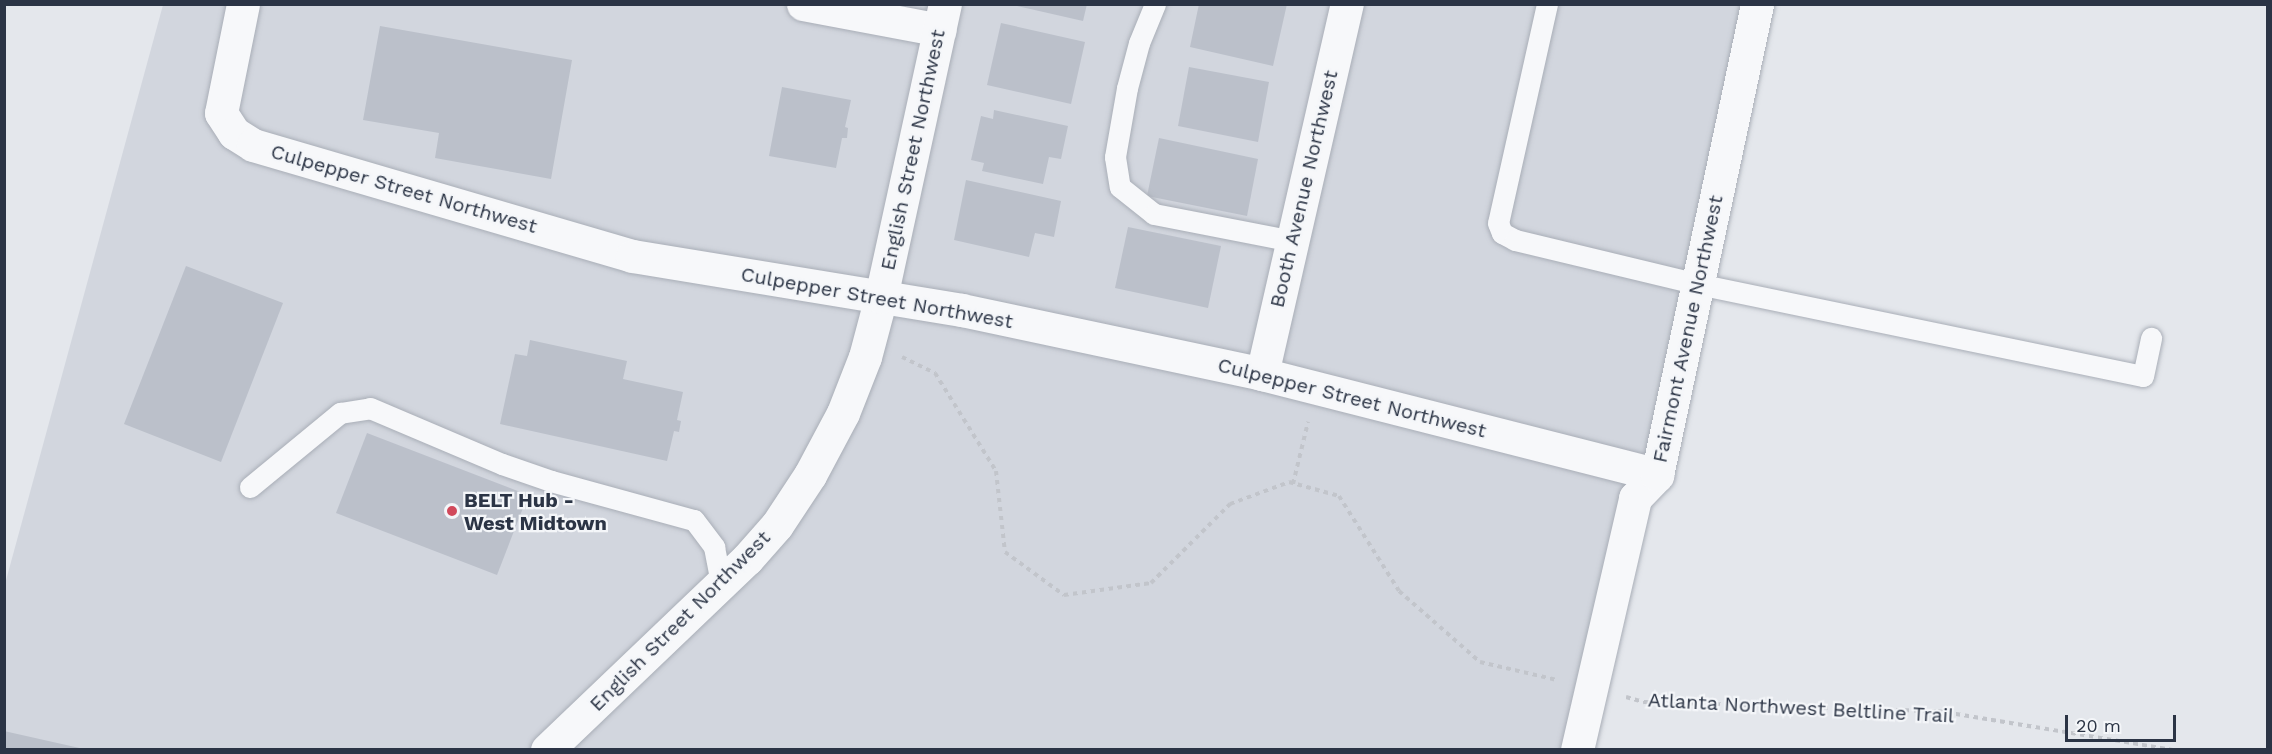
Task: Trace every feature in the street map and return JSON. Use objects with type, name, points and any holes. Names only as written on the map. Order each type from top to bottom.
[{"type":"street","name":"Culpepper Street Northwest","points":[[243,4],[221,113],[234,133],[253,145],[632,256],[962,310],[1262,374],[1658,475]]},
{"type":"street","points":[[803,4],[942,17]]},
{"type":"street","name":"Booth Avenue Northwest","points":[[1262,374],[1347,4]]},
{"type":"street","name":"Fairmont Avenue Northwest","points":[[1577,750],[1635,498],[1658,475],[1757,4]]},
{"type":"street","name":"English Street Northwest","points":[[547,750],[777,525],[810,475],[843,413],[869,341],[881,297],[942,17]]},
{"type":"lane","points":[[1155,4],[1139,43],[1127,88],[1115,157],[1120,187],[1154,214],[1293,241]]},
{"type":"lane","points":[[1547,4],[1498,223],[1502,233],[1515,240],[1698,284],[2143,376],[2151,338]]},
{"type":"lane","points":[[250,488],[340,413],[370,408],[512,467],[694,520],[714,548],[720,583]]},
{"type":"path","name":"Atlanta Northwest Beltline Trail","points":[[869,341],[935,374],[996,471],[1005,552],[1064,595],[1151,583],[1230,504],[1289,482],[1339,496],[1399,591],[1480,662],[1644,702],[1938,711],[2173,750]]},
{"type":"path","points":[[1293,484],[1309,418]]},
{"type":"shaded area","points":[[163,5],[1749,5],[1657,475],[1575,749],[5,750],[5,584]]},
{"type":"building","points":[[1008,4],[1087,4],[1083,21]]},
{"type":"building","points":[[1199,4],[1287,4],[1273,66],[1190,47]]},
{"type":"building","points":[[1001,23],[1085,42],[1071,104],[987,85]]},
{"type":"building","points":[[380,26],[572,60],[551,179],[435,158],[439,133],[363,120]]},
{"type":"building","points":[[1189,67],[1269,82],[1258,142],[1178,126]]},
{"type":"building","points":[[782,87],[851,100],[845,127],[848,128],[847,138],[842,138],[836,168],[769,156]]},
{"type":"building","points":[[994,110],[1068,126],[1061,159],[1049,157],[1043,184],[982,171],[984,163],[971,160],[981,116],[993,119]]},
{"type":"building","points":[[1159,138],[1258,159],[1247,216],[1147,196]]},
{"type":"building","points":[[966,180],[1061,201],[1054,237],[1035,233],[1029,257],[954,240]]},
{"type":"building","points":[[1128,227],[1221,246],[1208,308],[1115,288]]},
{"type":"building","points":[[186,266],[283,303],[221,462],[124,424]]},
{"type":"building","points":[[530,340],[627,361],[623,379],[683,392],[677,420],[681,421],[679,432],[674,431],[667,461],[500,424],[515,354],[527,356]]},
{"type":"building","points":[[367,433],[528,495],[497,575],[336,513]]},
{"type":"building","points":[[4,731],[84,749],[84,750],[4,750]]},
{"type":"place","name":"BELT Hub - West Midtown","points":[[452,511]]}]
